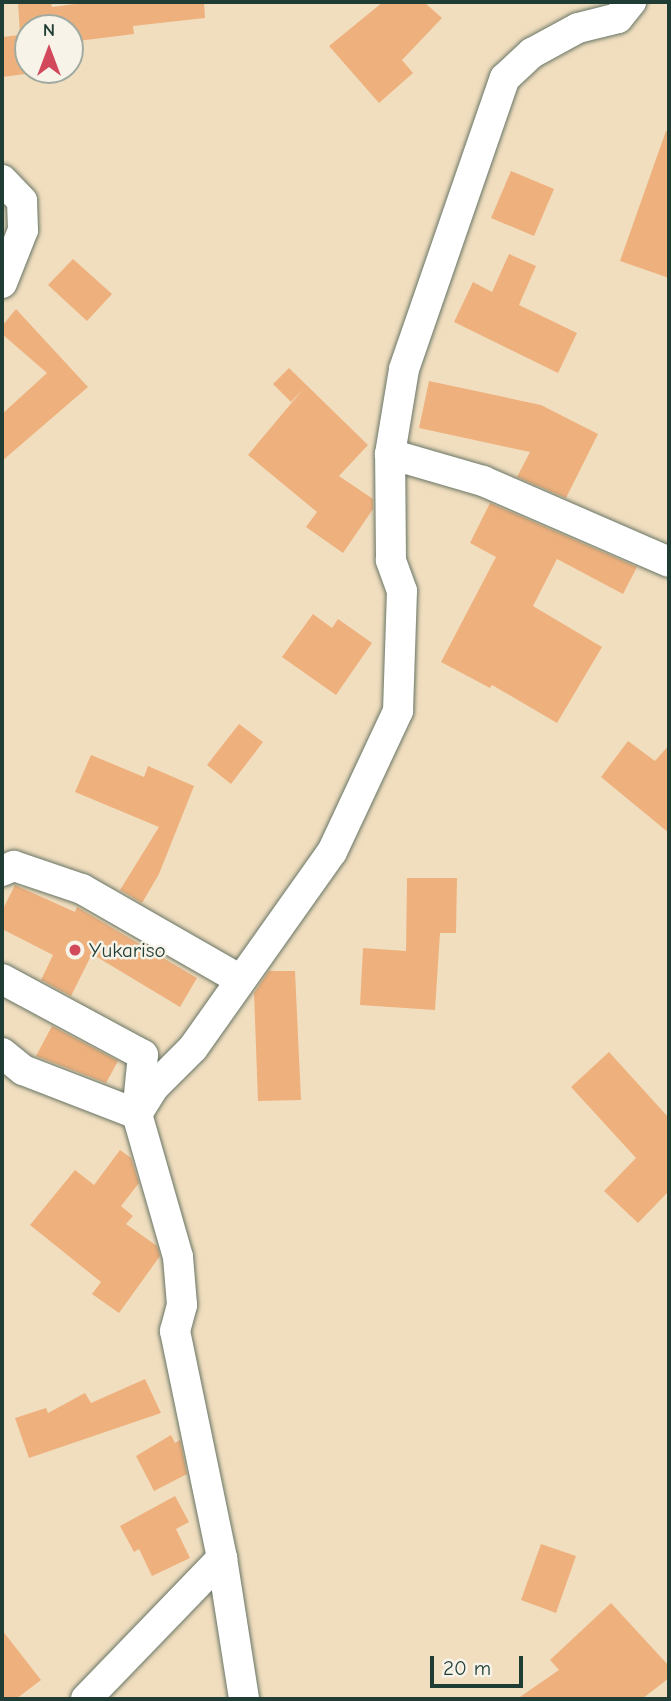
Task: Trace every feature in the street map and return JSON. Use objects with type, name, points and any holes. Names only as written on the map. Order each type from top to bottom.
[{"type":"street","points":[[137,1114],[241,980],[332,852],[398,711],[402,592],[391,560],[390,454],[404,369],[505,78],[532,53],[578,28],[618,18],[631,2]]},
{"type":"street","points":[[2,180],[22,201],[23,230],[2,283]]},
{"type":"street","points":[[390,454],[483,481],[669,562]]},
{"type":"street","points":[[2,871],[14,866],[82,889],[241,980]]},
{"type":"street","points":[[2,979],[143,1055],[137,1114],[178,1257],[182,1305],[175,1331],[222,1558],[244,1699]]},
{"type":"street","points":[[2,1053],[23,1070],[137,1114]]},
{"type":"street","points":[[86,1699],[222,1558]]},
{"type":"building","points":[[18,2],[51,2],[52,7],[90,2],[204,2],[205,18],[133,26],[134,34],[84,40],[84,14],[19,14]]},
{"type":"building","points":[[383,2],[424,2],[442,18],[402,60],[413,73],[379,103],[329,46]]},
{"type":"building","points":[[14,36],[14,75],[2,77],[2,37]]},
{"type":"building","points":[[666,131],[669,132],[669,278],[620,261]]},
{"type":"building","points":[[511,171],[554,189],[534,236],[491,218]]},
{"type":"building","points":[[509,254],[536,266],[519,305],[577,333],[558,373],[454,322],[473,282],[492,292]]},
{"type":"building","points":[[73,259],[112,294],[87,321],[48,285]]},
{"type":"building","points":[[16,309],[88,387],[2,461],[2,414],[47,373],[2,334],[2,326]]},
{"type":"building","points":[[289,368],[368,445],[339,476],[373,499],[373,509],[343,553],[306,527],[317,512],[248,455],[304,388],[291,402],[273,384]]},
{"type":"building","points":[[429,381],[541,405],[598,434],[566,498],[517,477],[530,452],[419,428]]},
{"type":"building","points":[[490,503],[637,567],[623,594],[557,559],[533,606],[602,647],[557,723],[492,685],[490,688],[441,662],[496,557],[470,543]]},
{"type":"building","points":[[313,614],[332,628],[338,619],[372,643],[336,695],[282,657]]},
{"type":"building","points":[[239,724],[263,742],[231,784],[207,765]]},
{"type":"building","points":[[628,741],[655,761],[669,745],[669,833],[601,777]]},
{"type":"building","points":[[91,755],[144,777],[148,766],[194,786],[159,874],[142,903],[120,890],[159,827],[75,792]]},
{"type":"building","points":[[407,878],[457,878],[456,933],[440,933],[435,1010],[360,1005],[363,948],[406,951]]},
{"type":"building","points":[[15,885],[75,912],[77,907],[197,978],[180,1007],[92,954],[71,996],[41,980],[53,955],[2,929],[2,911]]},
{"type":"building","points":[[269,971],[295,971],[301,1100],[258,1101],[254,993]]},
{"type":"building","points":[[52,1026],[118,1061],[106,1083],[36,1056]]},
{"type":"building","points":[[609,1052],[669,1118],[669,1191],[638,1223],[604,1191],[636,1158],[571,1087]]},
{"type":"building","points":[[120,1150],[131,1158],[139,1183],[121,1206],[133,1216],[126,1224],[157,1246],[160,1256],[119,1313],[92,1294],[101,1282],[30,1225],[75,1170],[94,1185]]},
{"type":"building","points":[[145,1379],[161,1413],[29,1458],[15,1418],[46,1408],[48,1413],[85,1393],[91,1403]]},
{"type":"building","points":[[171,1435],[175,1443],[180,1440],[187,1474],[154,1491],[136,1456]]},
{"type":"building","points":[[175,1496],[189,1522],[176,1529],[190,1558],[152,1576],[139,1549],[134,1552],[120,1526]]},
{"type":"building","points":[[541,1544],[576,1556],[556,1613],[521,1600]]},
{"type":"building","points":[[611,1603],[669,1666],[669,1678],[642,1699],[517,1699],[559,1670],[550,1660]]},
{"type":"building","points":[[2,1630],[41,1680],[16,1699],[2,1699]]},
{"type":"place","name":"Yukariso","points":[[75,950]]}]
